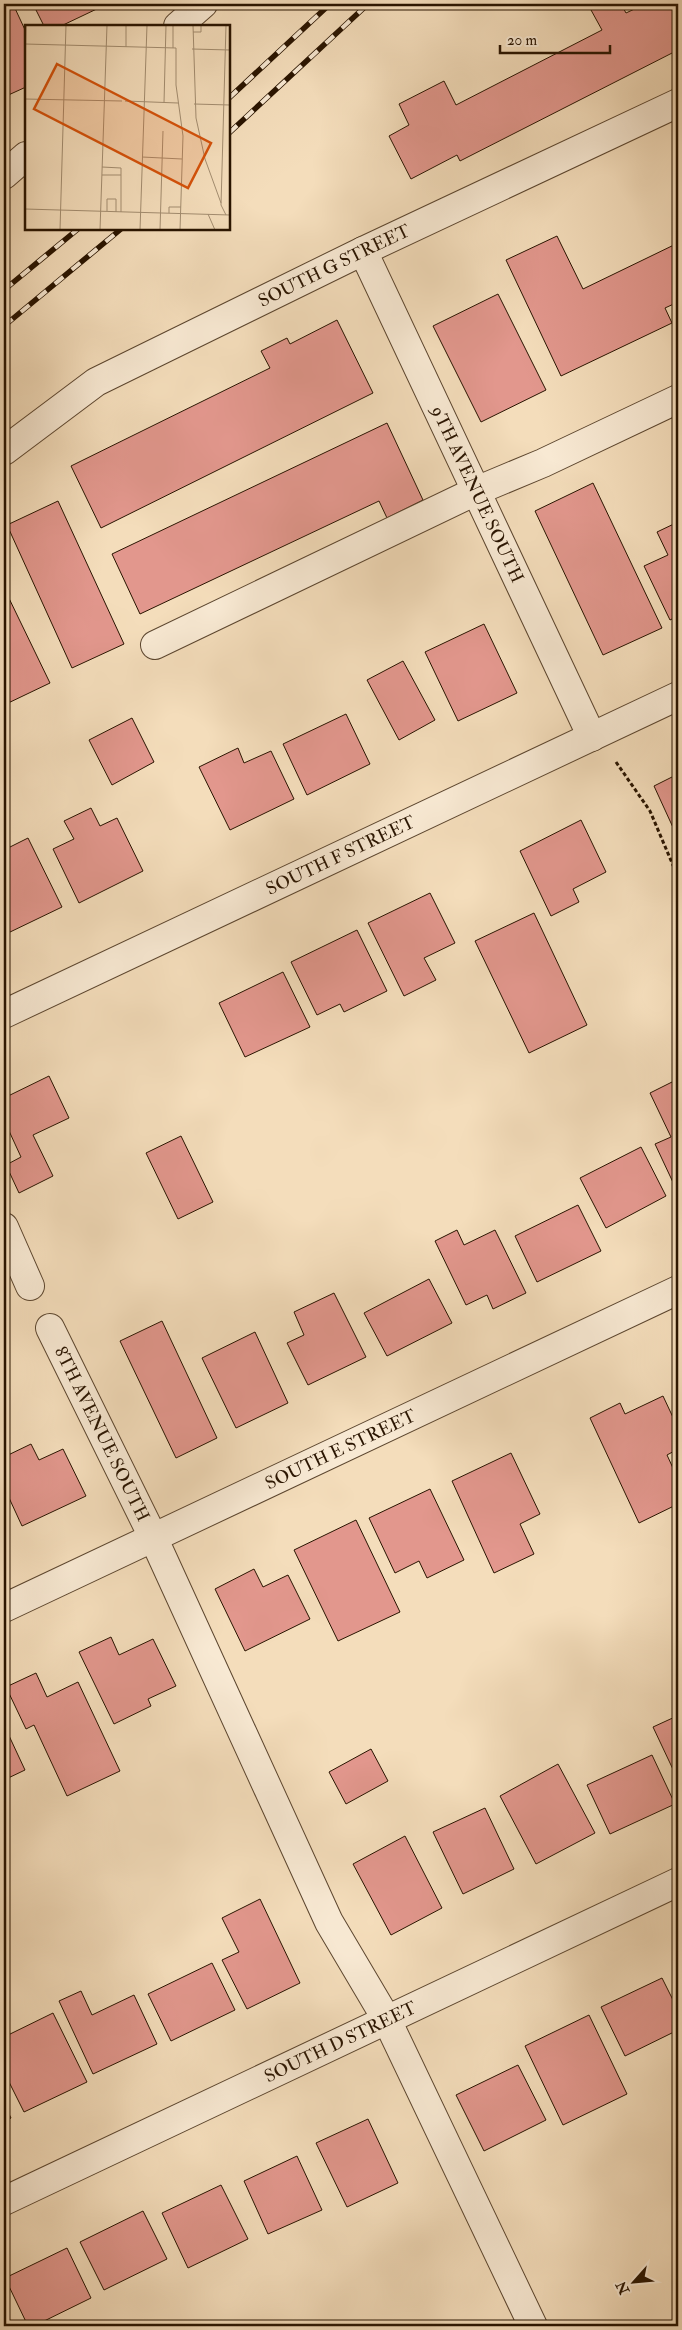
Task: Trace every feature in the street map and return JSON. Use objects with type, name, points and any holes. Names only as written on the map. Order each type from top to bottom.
[{"type":"street","points":[[179,25],[203,4]]},
{"type":"street","name":"SOUTH G STREET","points":[[4,451],[96,382],[363,251],[678,103]]},
{"type":"street","points":[[4,175],[25,157]]},
{"type":"street","name":"9TH AVENUE SOUTH","points":[[363,251],[592,737]]},
{"type":"street","points":[[155,645],[476,491],[543,463],[678,399]]},
{"type":"street","name":"SOUTH F STREET","points":[[4,1014],[678,696]]},
{"type":"street","points":[[4,1227],[30,1286]]},
{"type":"street","name":"SOUTH E STREET","points":[[4,1608],[678,1290]]},
{"type":"street","name":"8TH AVENUE SOUTH","points":[[50,1328],[153,1537],[329,1922],[387,2020],[533,2326]]},
{"type":"street","name":"SOUTH D STREET","points":[[4,2201],[678,1882]]},
{"type":"path","points":[[612,756],[650,810],[678,877]]},
{"type":"building","points":[[4,4],[13,4],[25,30],[25,87],[4,97]]},
{"type":"building","points":[[33,4],[102,4],[103,6],[63,25],[44,25]]},
{"type":"building","points":[[603,4],[621,4],[626,13],[645,4],[678,4],[678,50],[460,161],[457,155],[411,179],[389,136],[409,125],[399,104],[444,81],[456,105],[602,30],[591,10]]},
{"type":"building","points":[[557,236],[583,289],[678,243],[678,302],[665,308],[672,323],[561,376],[506,260]]},
{"type":"building","points":[[498,294],[546,390],[481,422],[433,326]]},
{"type":"building","points":[[337,320],[373,393],[101,528],[71,466],[270,368],[261,351],[287,338],[290,344]]},
{"type":"building","points":[[387,423],[423,500],[387,518],[379,501],[140,614],[112,554]]},
{"type":"building","points":[[593,483],[662,628],[603,655],[535,511]]},
{"type":"building","points":[[58,501],[124,644],[72,668],[7,525]]},
{"type":"building","points":[[678,522],[678,616],[670,620],[644,566],[668,555],[657,532]]},
{"type":"building","points":[[4,588],[50,683],[4,705]]},
{"type":"building","points":[[484,624],[517,693],[458,721],[425,652]]},
{"type":"building","points":[[403,661],[435,720],[399,740],[367,680]]},
{"type":"building","points":[[346,714],[370,764],[307,795],[283,744]]},
{"type":"building","points":[[132,718],[154,762],[112,785],[89,740]]},
{"type":"building","points":[[238,748],[244,763],[271,751],[294,799],[230,830],[199,767]]},
{"type":"building","points":[[678,774],[678,833],[676,834],[654,786]]},
{"type":"building","points":[[91,808],[100,826],[117,818],[143,871],[79,903],[53,849],[74,839],[64,821]]},
{"type":"building","points":[[581,820],[606,872],[573,889],[579,902],[551,916],[520,851]]},
{"type":"building","points":[[28,838],[62,907],[8,933],[4,924],[4,890],[7,889],[4,883],[4,850]]},
{"type":"building","points":[[430,893],[455,943],[424,958],[436,980],[404,996],[368,923]]},
{"type":"building","points":[[534,913],[587,1025],[529,1053],[475,941]]},
{"type":"building","points":[[357,930],[387,991],[344,1012],[340,1004],[317,1015],[291,962]]},
{"type":"building","points":[[283,972],[310,1027],[245,1057],[219,1003]]},
{"type":"building","points":[[49,1076],[69,1118],[33,1135],[53,1176],[19,1193],[6,1165],[21,1157],[4,1120],[4,1098]]},
{"type":"building","points":[[678,1079],[678,1193],[655,1144],[671,1137],[650,1093]]},
{"type":"building","points":[[181,1136],[213,1202],[178,1219],[146,1153]]},
{"type":"building","points":[[641,1147],[666,1196],[606,1228],[580,1178]]},
{"type":"building","points":[[578,1205],[601,1251],[537,1282],[515,1236]]},
{"type":"building","points":[[457,1230],[464,1245],[495,1230],[526,1293],[493,1309],[487,1295],[466,1305],[435,1241]]},
{"type":"building","points":[[429,1279],[452,1323],[387,1356],[364,1313]]},
{"type":"building","points":[[334,1293],[366,1357],[308,1385],[287,1343],[304,1335],[294,1312]]},
{"type":"building","points":[[162,1321],[217,1438],[176,1458],[120,1341]]},
{"type":"building","points":[[255,1332],[288,1403],[236,1428],[202,1358]]},
{"type":"building","points":[[663,1396],[678,1428],[678,1449],[667,1455],[678,1479],[678,1504],[639,1523],[590,1418],[620,1403],[625,1414]]},
{"type":"building","points":[[31,1444],[39,1460],[63,1449],[86,1496],[22,1526],[4,1487],[4,1457]]},
{"type":"building","points":[[511,1453],[540,1514],[520,1524],[534,1554],[494,1573],[452,1481]]},
{"type":"building","points":[[430,1489],[464,1560],[427,1578],[419,1561],[395,1573],[369,1518]]},
{"type":"building","points":[[356,1520],[400,1612],[338,1641],[294,1550]]},
{"type":"building","points":[[254,1569],[263,1587],[288,1575],[310,1619],[245,1651],[215,1589]]},
{"type":"building","points":[[111,1637],[119,1655],[153,1639],[176,1686],[148,1699],[151,1706],[114,1724],[79,1652]]},
{"type":"building","points":[[36,1673],[47,1697],[78,1682],[120,1771],[67,1796],[34,1725],[26,1729],[6,1687]]},
{"type":"building","points":[[677,1716],[678,1720],[678,1780],[653,1727]]},
{"type":"building","points":[[4,1725],[25,1770],[4,1780]]},
{"type":"building","points":[[371,1749],[388,1781],[346,1804],[329,1772]]},
{"type":"building","points":[[652,1755],[675,1804],[610,1834],[587,1785]]},
{"type":"building","points":[[558,1764],[595,1833],[536,1864],[500,1796]]},
{"type":"building","points":[[485,1808],[514,1869],[463,1894],[433,1832]]},
{"type":"building","points":[[405,1836],[442,1908],[391,1935],[353,1864]]},
{"type":"building","points":[[260,1899],[300,1983],[247,2009],[222,1960],[239,1952],[222,1918]]},
{"type":"building","points":[[212,1963],[235,2010],[171,2041],[148,1994]]},
{"type":"building","points":[[662,1978],[678,2010],[678,2030],[625,2056],[601,2007]]},
{"type":"building","points":[[81,1991],[92,2015],[134,1995],[157,2044],[93,2074],[59,2001]]},
{"type":"building","points":[[53,2013],[87,2082],[24,2112],[4,2072],[4,2037]]},
{"type":"building","points":[[589,2015],[627,2094],[563,2125],[525,2046]]},
{"type":"building","points":[[518,2065],[546,2120],[484,2151],[456,2095]]},
{"type":"building","points":[[4,2104],[11,2118],[4,2122]]},
{"type":"building","points":[[368,2119],[398,2183],[347,2207],[316,2143]]},
{"type":"building","points":[[297,2156],[322,2210],[268,2234],[244,2181]]},
{"type":"building","points":[[221,2185],[248,2239],[188,2268],[162,2213]]},
{"type":"building","points":[[143,2211],[167,2259],[104,2290],[80,2242]]},
{"type":"building","points":[[67,2248],[91,2298],[34,2326],[28,2326],[5,2278]]},
{"type":"railway","points":[[230,97],[330,4]]},
{"type":"railway","points":[[230,132],[368,4]]},
{"type":"railway","points":[[4,290],[77,230]]},
{"type":"railway","points":[[4,326],[120,230]]}]
